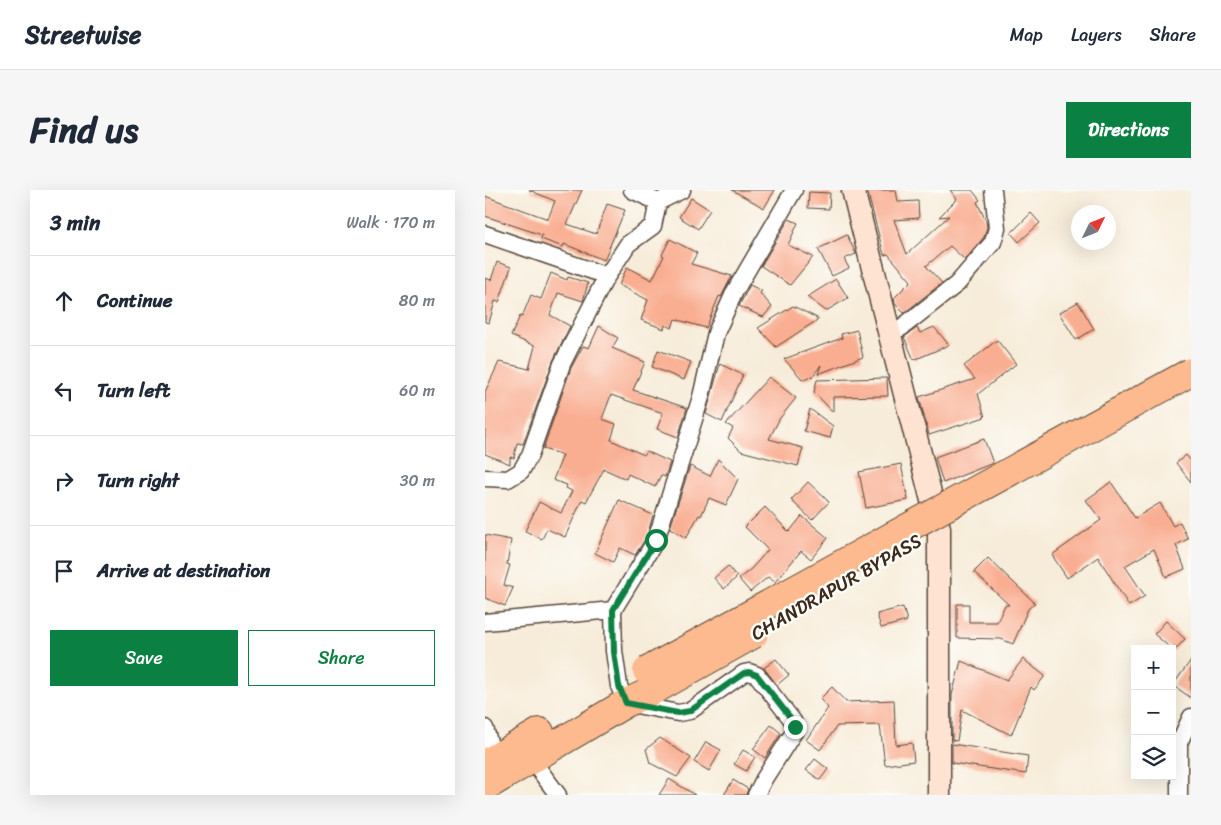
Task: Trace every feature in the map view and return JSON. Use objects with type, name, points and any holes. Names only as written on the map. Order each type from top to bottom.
[{"type":"highway","name":"CHANDRAPUR BYPASS","points":[[652,680],[1191,372]]},
{"type":"highway","name":"CHANDRAPUR BYPASS","points":[[489,761],[652,680],[1191,393]]},
{"type":"highway","name":"CHANDRAPUR BYPASS","points":[[485,787],[531,760],[623,695]]},
{"type":"street","points":[[632,190],[658,202]]},
{"type":"street","points":[[658,202],[682,190]]},
{"type":"street","points":[[756,795],[794,732],[793,721],[754,673],[744,673],[690,711],[684,713],[678,713],[623,695],[614,652],[613,610],[656,540],[701,397],[716,333],[735,291],[794,190]]},
{"type":"street","points":[[853,190],[939,528],[939,795]]},
{"type":"street","points":[[889,332],[901,328],[957,284],[993,242],[997,228],[993,190]]},
{"type":"street","points":[[485,478],[508,479],[521,471],[527,461],[562,364],[607,276],[628,244],[653,226],[658,202]]},
{"type":"street","points":[[485,234],[607,276]]},
{"type":"street","points":[[485,622],[613,610]]},
{"type":"street","points":[[1179,795],[1179,743],[1191,717]]},
{"type":"street","points":[[485,728],[489,761]]},
{"type":"street","points":[[531,760],[558,795]]},
{"type":"building","points":[[529,190],[582,190],[567,224],[596,234],[607,204],[625,210],[604,260],[564,244],[563,247],[541,239],[542,235],[485,216],[485,196],[548,219],[555,201]]},
{"type":"building","points":[[732,190],[775,190],[764,208]]},
{"type":"building","points":[[867,190],[896,190],[898,202],[918,201],[919,218],[894,220],[907,254],[949,216],[939,217],[957,199],[950,190],[972,190],[980,200],[977,202],[987,227],[984,237],[965,260],[950,246],[926,266],[942,283],[904,313],[895,304],[894,298],[911,281],[888,254],[884,255]]},
{"type":"building","points":[[809,192],[830,193],[829,209],[808,208]]},
{"type":"building","points":[[691,198],[710,210],[698,229],[679,217]]},
{"type":"building","points":[[1031,213],[1040,223],[1019,242],[1011,233]]},
{"type":"building","points":[[789,219],[798,223],[788,245],[813,257],[790,285],[761,266]]},
{"type":"building","points":[[847,235],[856,254],[844,259],[849,268],[832,276],[818,249]]},
{"type":"building","points":[[670,239],[697,253],[691,264],[732,276],[721,297],[719,296],[706,328],[675,319],[672,328],[665,325],[664,329],[641,320],[648,300],[619,285],[627,267],[652,280]]},
{"type":"building","points":[[497,262],[511,267],[499,302],[495,301],[489,323],[485,322],[485,278],[491,280]]},
{"type":"building","points":[[551,273],[567,280],[568,277],[588,283],[583,301],[558,293],[550,315],[570,326],[553,361],[523,444],[517,443],[514,458],[510,457],[510,464],[485,454],[485,392],[499,362],[529,369],[535,346],[511,336],[520,316],[522,317],[531,295],[541,299]]},
{"type":"building","points":[[836,279],[848,298],[826,311],[807,297]]},
{"type":"building","points":[[750,285],[762,291],[760,293],[772,307],[763,317],[739,306]]},
{"type":"building","points":[[1078,302],[1094,329],[1076,340],[1059,313]]},
{"type":"building","points":[[793,306],[819,319],[776,347],[758,328]]},
{"type":"building","points":[[599,326],[618,338],[612,348],[645,362],[633,390],[687,408],[678,437],[657,429],[663,413],[611,395],[602,419],[616,424],[611,440],[644,455],[646,451],[670,462],[665,477],[661,475],[655,487],[628,474],[626,479],[604,469],[586,502],[582,500],[565,537],[547,529],[542,539],[525,531],[539,502],[561,513],[572,491],[566,488],[567,485],[553,480],[563,455],[543,449],[571,368],[583,346],[589,348]]},
{"type":"building","points":[[934,327],[949,345],[914,360],[904,337],[917,328],[920,333]]},
{"type":"building","points":[[857,330],[863,357],[818,374],[821,365],[812,377],[803,380],[784,359],[842,338],[841,334]]},
{"type":"building","points":[[997,340],[1016,364],[978,394],[985,417],[929,435],[919,397],[975,379],[964,366]]},
{"type":"building","points":[[658,350],[691,362],[684,380],[652,367]]},
{"type":"building","points":[[720,364],[743,375],[722,422],[706,414]]},
{"type":"building","points":[[769,377],[796,398],[780,418],[769,439],[803,448],[798,466],[741,451],[728,438],[733,428],[726,424]]},
{"type":"building","points":[[887,378],[888,396],[833,397],[833,412],[814,392],[817,380]]},
{"type":"building","points":[[810,409],[833,426],[830,438],[804,431]]},
{"type":"building","points":[[984,439],[993,463],[943,483],[935,457]]},
{"type":"building","points":[[1186,455],[1191,461],[1191,482],[1176,463]]},
{"type":"building","points":[[718,459],[738,479],[726,505],[709,498],[701,516],[699,515],[686,538],[670,528],[690,466],[710,476]]},
{"type":"building","points":[[901,464],[908,500],[866,508],[859,472]]},
{"type":"building","points":[[808,482],[829,502],[812,520],[791,500]]},
{"type":"building","points":[[1111,482],[1135,518],[1160,503],[1173,526],[1180,522],[1188,539],[1176,545],[1185,569],[1166,577],[1154,549],[1125,566],[1145,596],[1129,606],[1098,557],[1067,578],[1052,555],[1101,520],[1086,500]]},
{"type":"building","points":[[619,500],[653,515],[647,536],[635,555],[620,548],[613,562],[595,553]]},
{"type":"building","points":[[765,507],[789,532],[802,516],[828,538],[811,559],[801,551],[775,582],[768,577],[750,592],[739,579],[768,550],[745,527]]},
{"type":"building","points":[[485,535],[511,540],[507,564],[510,565],[504,585],[513,588],[505,606],[485,598]]},
{"type":"building","points":[[988,558],[1035,603],[1028,609],[1013,644],[1001,639],[957,638],[957,604],[969,604],[969,622],[997,622],[1005,605],[1009,605],[974,572]]},
{"type":"building","points":[[728,566],[737,577],[724,589],[714,578]]},
{"type":"building","points":[[903,607],[907,621],[881,628],[877,614]]},
{"type":"building","points":[[1166,621],[1185,639],[1176,649],[1176,645],[1167,645],[1154,634]]},
{"type":"building","points":[[776,659],[789,675],[777,685],[764,668]]},
{"type":"building","points":[[1023,659],[1045,676],[1034,690],[1031,687],[1011,735],[962,710],[957,741],[952,740],[952,695],[961,661],[1007,680]]},
{"type":"building","points":[[1191,660],[1191,698],[1176,687],[1176,681]]},
{"type":"building","points":[[832,687],[846,702],[894,700],[896,745],[912,743],[914,761],[885,765],[880,725],[837,726],[820,750],[806,740],[828,708],[820,699]]},
{"type":"building","points":[[771,725],[781,733],[765,758],[753,749]]},
{"type":"building","points":[[660,738],[691,758],[677,777],[650,763],[646,749]]},
{"type":"building","points":[[706,742],[721,750],[709,771],[694,762]]},
{"type":"building","points":[[952,744],[1028,756],[1026,774],[952,763]]},
{"type":"building","points":[[743,750],[755,757],[746,771],[734,764]]},
{"type":"building","points":[[815,759],[828,769],[820,780],[806,770]]},
{"type":"building","points":[[669,779],[695,795],[659,795]]},
{"type":"building","points":[[733,780],[748,789],[746,795],[724,795]]},
{"type":"route","points":[[656,540],[613,610],[614,652],[619,686],[626,703],[684,713],[690,711],[744,673],[749,672],[757,675],[793,721],[795,727]]}]
